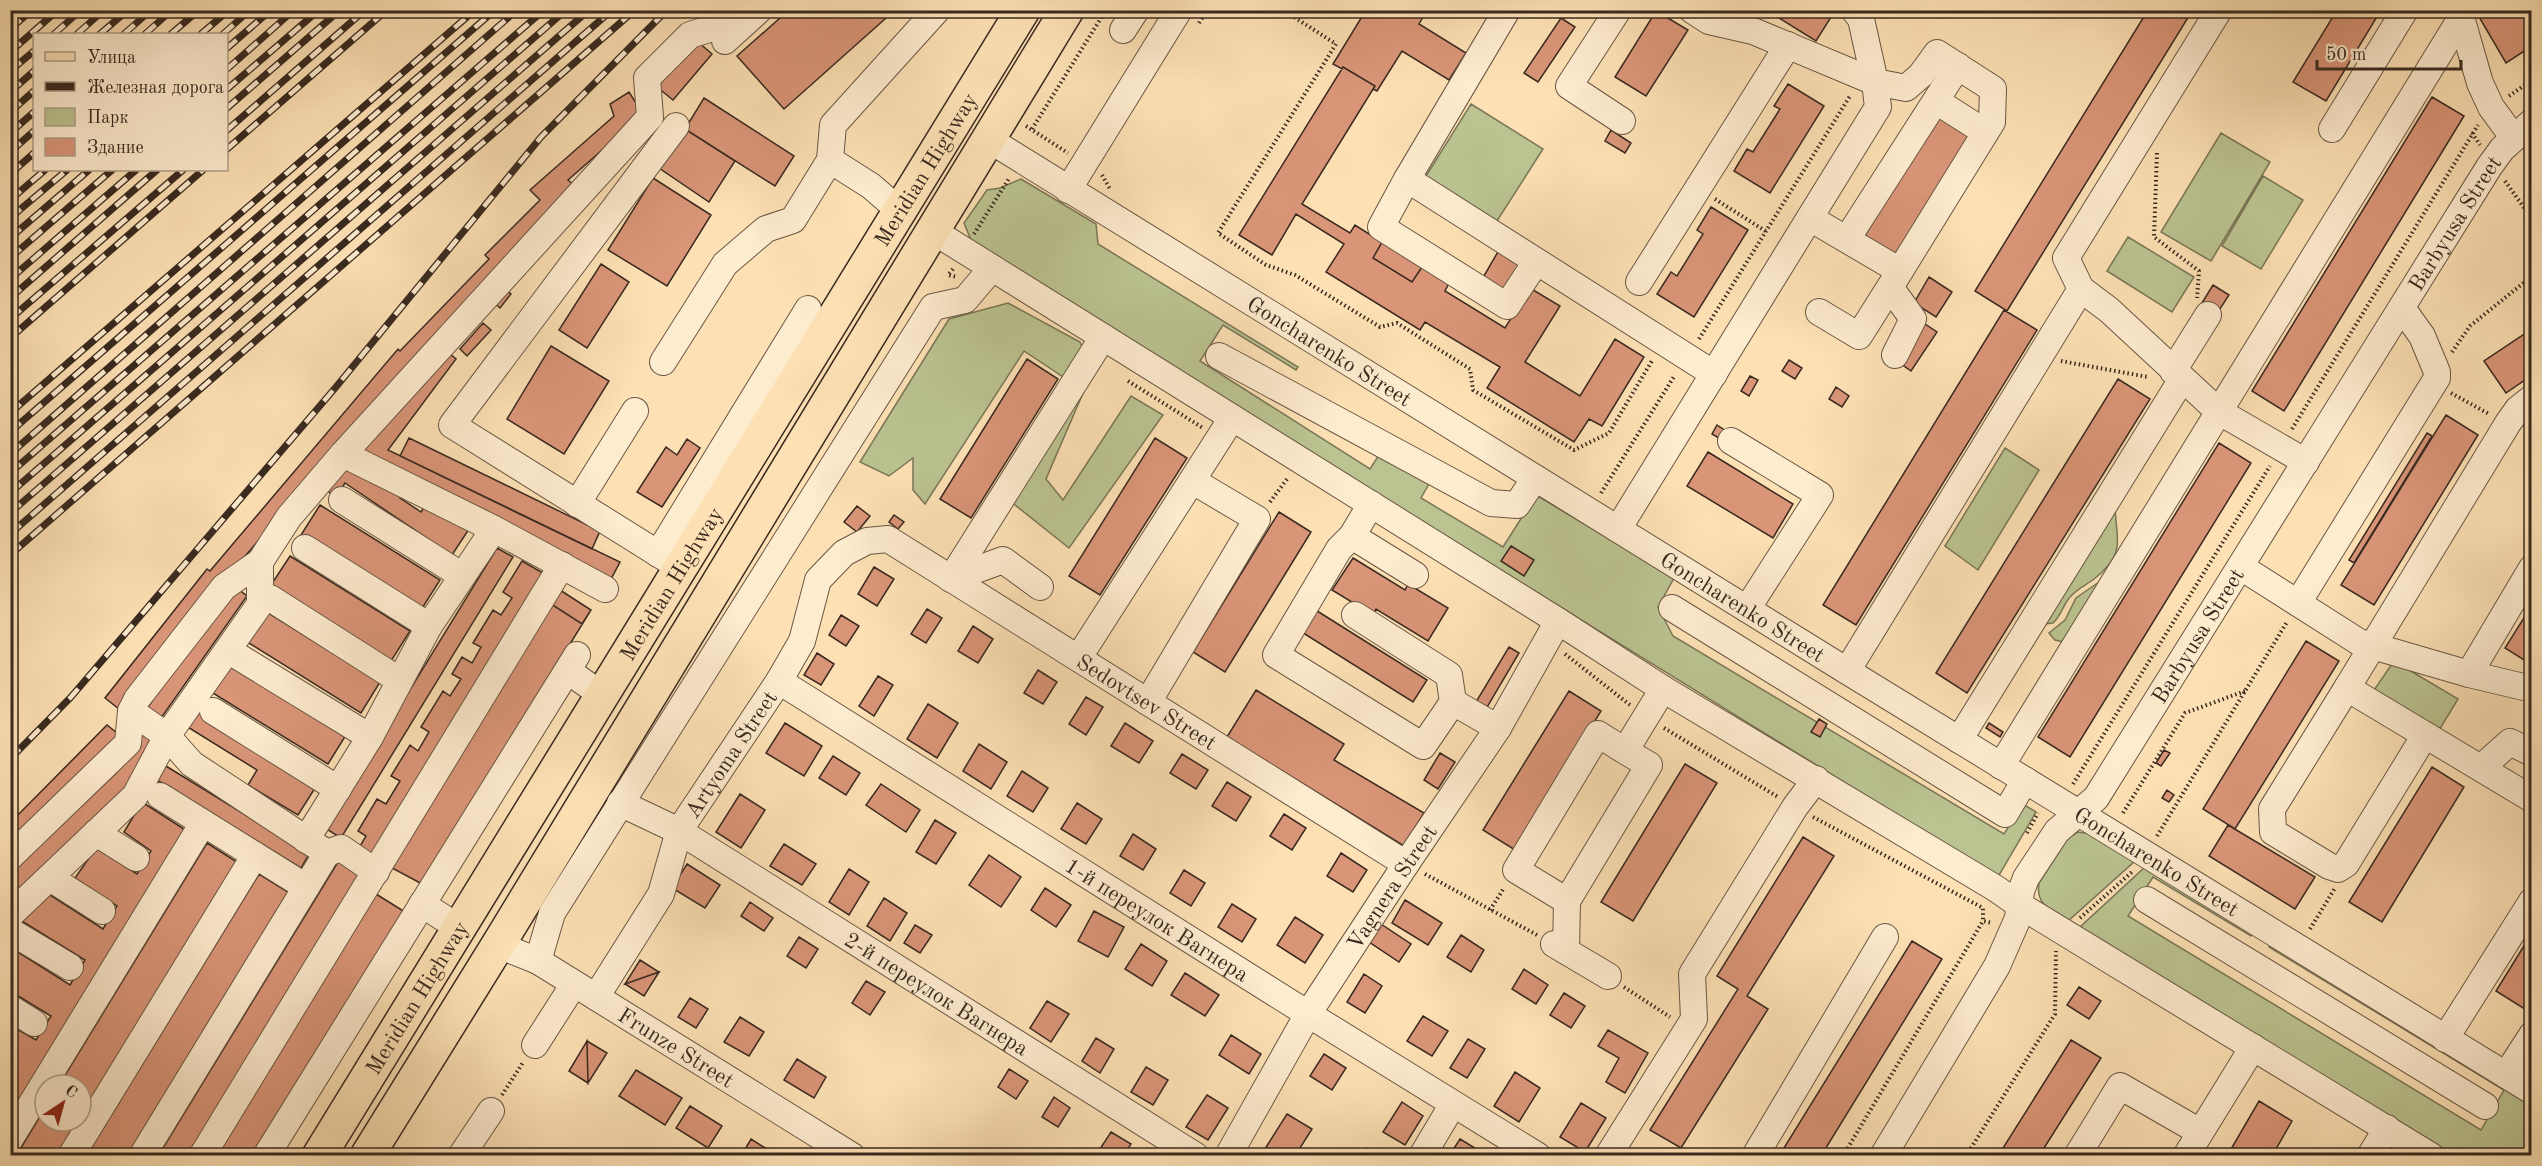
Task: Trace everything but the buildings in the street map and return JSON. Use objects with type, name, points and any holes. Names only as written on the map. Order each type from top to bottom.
[{"type":"main road","name":"Meridian Highway","points":[[319,1155],[602,695],[669,561],[901,212],[1023,10]]},
{"type":"main road","name":"Meridian Highway","points":[[378,1152],[498,945],[1067,10]]},
{"type":"main road","name":"Goncharenko Street","points":[[956,120],[988,139]]},
{"type":"main road","points":[[901,212],[933,231]]},
{"type":"street","points":[[10,857],[128,743],[131,711],[137,699],[224,587],[260,562],[289,517],[343,454],[650,117],[647,78],[690,35],[709,29],[729,10]]},
{"type":"street","points":[[725,41],[759,10]]},
{"type":"street","points":[[663,362],[724,264],[766,229],[793,220],[830,160],[833,125],[937,10]]},
{"type":"street","points":[[1068,190],[1179,10]]},
{"type":"street","points":[[1507,10],[1381,227],[1508,306],[1536,262]]},
{"type":"street","points":[[1618,10],[1569,86],[1622,121]]},
{"type":"street","points":[[1692,10],[1709,21],[1753,31],[1869,80],[1906,88],[1921,75],[1937,53],[1993,89],[1992,122],[1859,336],[1820,312]]},
{"type":"street","points":[[1618,529],[1878,107],[1869,80],[1860,19],[1854,10]]},
{"type":"street","points":[[2219,10],[2066,258],[2081,289],[2109,310],[2178,378],[2218,411],[2306,462]]},
{"type":"street","points":[[2332,129],[2405,10]]},
{"type":"street","points":[[2460,14],[2480,83],[2491,107],[2522,130]]},
{"type":"street","points":[[2001,766],[2460,14]]},
{"type":"street","points":[[1639,282],[1788,45]]},
{"type":"street","points":[[1847,239],[1958,66]]},
{"type":"street","points":[[1936,100],[1985,132]]},
{"type":"street","points":[[676,126],[452,425],[669,561],[808,309]]},
{"type":"street","name":"Barbyusa Street","points":[[1883,1155],[1997,966],[2021,906],[2021,891],[2026,878],[2057,831],[2096,798],[2489,168],[2522,130]]},
{"type":"street","name":"Goncharenko Street","points":[[988,139],[2001,766],[2532,1091]]},
{"type":"street","points":[[830,160],[872,186],[901,212]]},
{"type":"street","points":[[1407,179],[1663,344],[1714,374]]},
{"type":"street","points":[[1810,218],[1847,239],[1895,279],[1914,320],[1895,355]]},
{"type":"street","points":[[933,231],[1663,689],[1816,778],[2021,906],[2431,1155]]},
{"type":"street","points":[[538,961],[552,913],[933,307],[965,300],[992,268]]},
{"type":"street","points":[[1847,671],[2081,289]]},
{"type":"street","points":[[2298,603],[2436,378],[2422,336],[2402,308]]},
{"type":"street","points":[[1959,740],[2178,378],[2201,326]]},
{"type":"street","points":[[951,579],[1103,338]]},
{"type":"street","points":[[1219,356],[1491,503],[1517,505],[1535,478]]},
{"type":"street","points":[[2425,735],[2346,864],[2338,869],[2273,832],[2272,809],[2508,423],[2518,409],[2532,398]]},
{"type":"street","points":[[578,504],[635,411]]},
{"type":"street","points":[[1079,657],[1232,418]]},
{"type":"street","points":[[1731,441],[1820,495],[1747,609]]},
{"type":"street","points":[[343,454],[494,529],[605,589]]},
{"type":"street","points":[[1148,702],[1257,519],[1193,481]]},
{"type":"street","points":[[342,500],[461,575]]},
{"type":"street","points":[[1355,615],[1449,675],[1453,702],[1423,746],[1276,655],[1339,549],[1352,536],[1371,504]]},
{"type":"street","points":[[142,1155],[306,887],[316,846],[338,789],[370,737],[429,626],[461,575],[494,529]]},
{"type":"street","points":[[1352,536],[1415,575]]},
{"type":"street","name":"Sedovtsev Street","points":[[888,539],[1406,864]]},
{"type":"street","name":"Artyoma Street","points":[[596,997],[661,894],[680,831],[779,681],[802,641],[818,580],[844,552],[867,541],[888,539]]},
{"type":"street","points":[[305,548],[429,626]]},
{"type":"street","points":[[951,579],[1003,560],[1040,587]]},
{"type":"street","points":[[10,915],[135,796],[167,736],[260,604],[260,562]]},
{"type":"street","points":[[202,1155],[562,565]]},
{"type":"street","points":[[2241,567],[2359,642],[2469,674],[2532,688]]},
{"type":"street","points":[[2469,674],[2532,568]]},
{"type":"street","points":[[270,598],[399,680]]},
{"type":"street","points":[[1672,608],[2005,814],[2025,780]]},
{"type":"street","name":"Vagnera Street","points":[[1228,1155],[1308,1014],[1498,729],[1558,621]]},
{"type":"street","points":[[239,657],[370,737]]},
{"type":"street","points":[[269,1154],[573,663],[602,695]]},
{"type":"street","name":"1-й переулок Вагнера","points":[[779,681],[1308,1014],[1538,1155]]},
{"type":"street","points":[[2347,688],[2532,799]]},
{"type":"street","points":[[1625,751],[1663,689]]},
{"type":"street","points":[[1453,702],[1498,729]]},
{"type":"street","points":[[131,711],[167,736],[192,764],[316,846],[341,848],[376,873]]},
{"type":"street","points":[[213,711],[338,789]]},
{"type":"street","points":[[1567,901],[1516,870],[1598,734],[1649,765],[1567,901],[1560,948],[1608,976]]},
{"type":"street","points":[[2481,768],[2510,742],[2532,753]]},
{"type":"street","points":[[1608,1155],[1694,1019],[1692,974],[1795,807],[1816,778]]},
{"type":"street","points":[[160,795],[306,887]]},
{"type":"street","name":"2-й переулок Вагнера","points":[[620,803],[680,831],[1196,1155]]},
{"type":"street","points":[[10,1139],[204,823]]},
{"type":"street","points":[[96,833],[136,858]]},
{"type":"street","points":[[71,1155],[255,855]]},
{"type":"street","points":[[50,878],[102,911]]},
{"type":"street","points":[[2147,900],[2485,1106]]},
{"type":"street","points":[[2445,1039],[2532,901]]},
{"type":"street","points":[[422,904],[459,928]]},
{"type":"street","points":[[2248,961],[2267,929]]},
{"type":"street","points":[[10,931],[70,967]]},
{"type":"street","points":[[1755,1155],[1885,937]]},
{"type":"street","name":"Frunze Street","points":[[498,945],[538,961],[852,1155]]},
{"type":"street","points":[[535,1045],[574,984]]},
{"type":"street","points":[[10,1008],[34,1023]]},
{"type":"street","points":[[2506,1075],[2532,1035]]},
{"type":"street","points":[[2187,1155],[2253,1047]]},
{"type":"street","points":[[2076,1155],[2120,1086],[2200,1132]]},
{"type":"street","points":[[1422,1155],[1453,1104]]},
{"type":"street","points":[[461,1155],[491,1111]]},
{"type":"street","points":[[2370,1155],[2387,1128]]},
{"type":"path","points":[[1032,129],[1106,10]]},
{"type":"path","points":[[1283,10],[1336,44],[1218,233],[1266,265],[1296,276],[1380,327],[1397,323],[1470,369],[1473,390],[1574,450],[1609,434],[1663,344]]},
{"type":"path","points":[[1600,494],[1767,232],[1869,80]]},
{"type":"path","points":[[2073,784],[2472,133],[2491,107],[2532,80]]},
{"type":"path","points":[[2140,140],[2158,154],[2154,237],[2199,271],[2201,326]]},
{"type":"path","points":[[1698,188],[1767,232]]},
{"type":"path","points":[[2508,423],[2436,378],[2470,327],[2532,276]]},
{"type":"path","points":[[2040,357],[2178,378]]},
{"type":"path","points":[[1257,519],[1287,479]]},
{"type":"path","points":[[1966,1155],[2055,1014],[2055,953],[2067,932],[2074,923],[2139,866],[2298,603]]},
{"type":"path","points":[[2123,813],[2185,713],[2245,691]]},
{"type":"path","points":[[1406,864],[1560,948]]},
{"type":"path","points":[[2310,929],[2339,881],[2338,869]]},
{"type":"path","points":[[1843,1155],[1983,921]]},
{"type":"path","points":[[1608,976],[1688,1029]]},
{"type":"path","points":[[491,1111],[535,1045]]},
{"type":"green space","points":[[1471,104],[1543,149],[1497,221],[1426,176]]},
{"type":"green space","points":[[2221,133],[2270,162],[2211,261],[2161,232]]},
{"type":"green space","points":[[2263,176],[2303,200],[2261,269],[2222,246]]},
{"type":"green space","points":[[1021,179],[1096,224],[1098,244],[1298,367],[1296,370],[1223,325],[1200,361],[1370,469],[1384,447],[1433,477],[1421,498],[1503,547],[1536,495],[1674,578],[1658,607],[1673,636],[2004,834],[2023,804],[2036,812],[1998,877],[973,245],[964,223],[987,190],[1000,188]]},
{"type":"green space","points":[[2128,237],[2194,277],[2172,312],[2107,271]]},
{"type":"green space","points":[[1008,303],[1080,342],[1093,370],[1046,479],[1063,500],[1131,396],[1163,415],[1069,548],[1010,501],[1069,381],[1024,351],[925,504],[913,490],[913,458],[889,476],[860,462],[949,319]]},
{"type":"green space","points":[[2005,448],[2039,470],[1978,570],[1945,546]]},
{"type":"green space","points":[[2115,508],[2117,548],[2111,563],[2068,599],[2053,623],[2044,624]]},
{"type":"green space","points":[[2102,580],[2063,642],[2055,640],[2049,633],[2065,620],[2076,598]]},
{"type":"green space","points":[[2394,661],[2458,699],[2438,732],[2372,693]]},
{"type":"green space","points":[[2078,832],[2091,834],[2135,861],[2068,921],[2042,902],[2038,891],[2039,883],[2068,838]]},
{"type":"green space","points":[[2145,867],[2253,932],[2251,936],[2153,877],[2128,916],[2481,1130],[2504,1090],[2269,947],[2272,943],[2531,1103],[2531,1155],[2440,1155],[2079,928]]},
{"type":"railway","points":[[10,29],[32,10]]},
{"type":"railway","points":[[10,52],[58,10]]},
{"type":"railway","points":[[55,33],[81,10]]},
{"type":"railway","points":[[78,33],[104,10]]},
{"type":"railway","points":[[101,33],[128,10]]},
{"type":"railway","points":[[125,33],[151,10]]},
{"type":"railway","points":[[146,33],[172,10]]},
{"type":"railway","points":[[172,33],[199,10]]},
{"type":"railway","points":[[202,33],[229,10]]},
{"type":"railway","points":[[224,33],[250,10]]},
{"type":"railway","points":[[228,47],[271,10]]},
{"type":"railway","points":[[228,68],[294,10]]},
{"type":"railway","points":[[228,88],[319,10]]},
{"type":"railway","points":[[228,107],[340,10]]},
{"type":"railway","points":[[228,129],[365,10]]},
{"type":"railway","points":[[228,148],[387,10]]},
{"type":"railway","points":[[10,413],[475,10]]},
{"type":"railway","points":[[10,432],[495,10]]},
{"type":"railway","points":[[10,454],[517,10]]},
{"type":"railway","points":[[10,473],[544,10]]},
{"type":"railway","points":[[10,493],[566,10]]},
{"type":"railway","points":[[10,513],[589,10]]},
{"type":"railway","points":[[10,534],[612,10]]},
{"type":"railway","points":[[10,555],[635,10]]},
{"type":"railway","points":[[10,759],[71,697],[336,387],[541,137],[667,10]]},
{"type":"railway","points":[[10,71],[33,52]]},
{"type":"railway","points":[[10,92],[33,72]]},
{"type":"railway","points":[[10,112],[33,92]]},
{"type":"railway","points":[[10,133],[33,113]]},
{"type":"railway","points":[[10,152],[33,132]]},
{"type":"railway","points":[[10,174],[33,154]]},
{"type":"railway","points":[[10,200],[44,171]]},
{"type":"railway","points":[[10,218],[66,171]]},
{"type":"railway","points":[[10,238],[88,171]]},
{"type":"railway","points":[[10,258],[111,171]]},
{"type":"railway","points":[[10,279],[135,171]]},
{"type":"railway","points":[[10,298],[156,171]]},
{"type":"railway","points":[[10,319],[182,171]]},
{"type":"railway","points":[[10,338],[202,171]]}]
